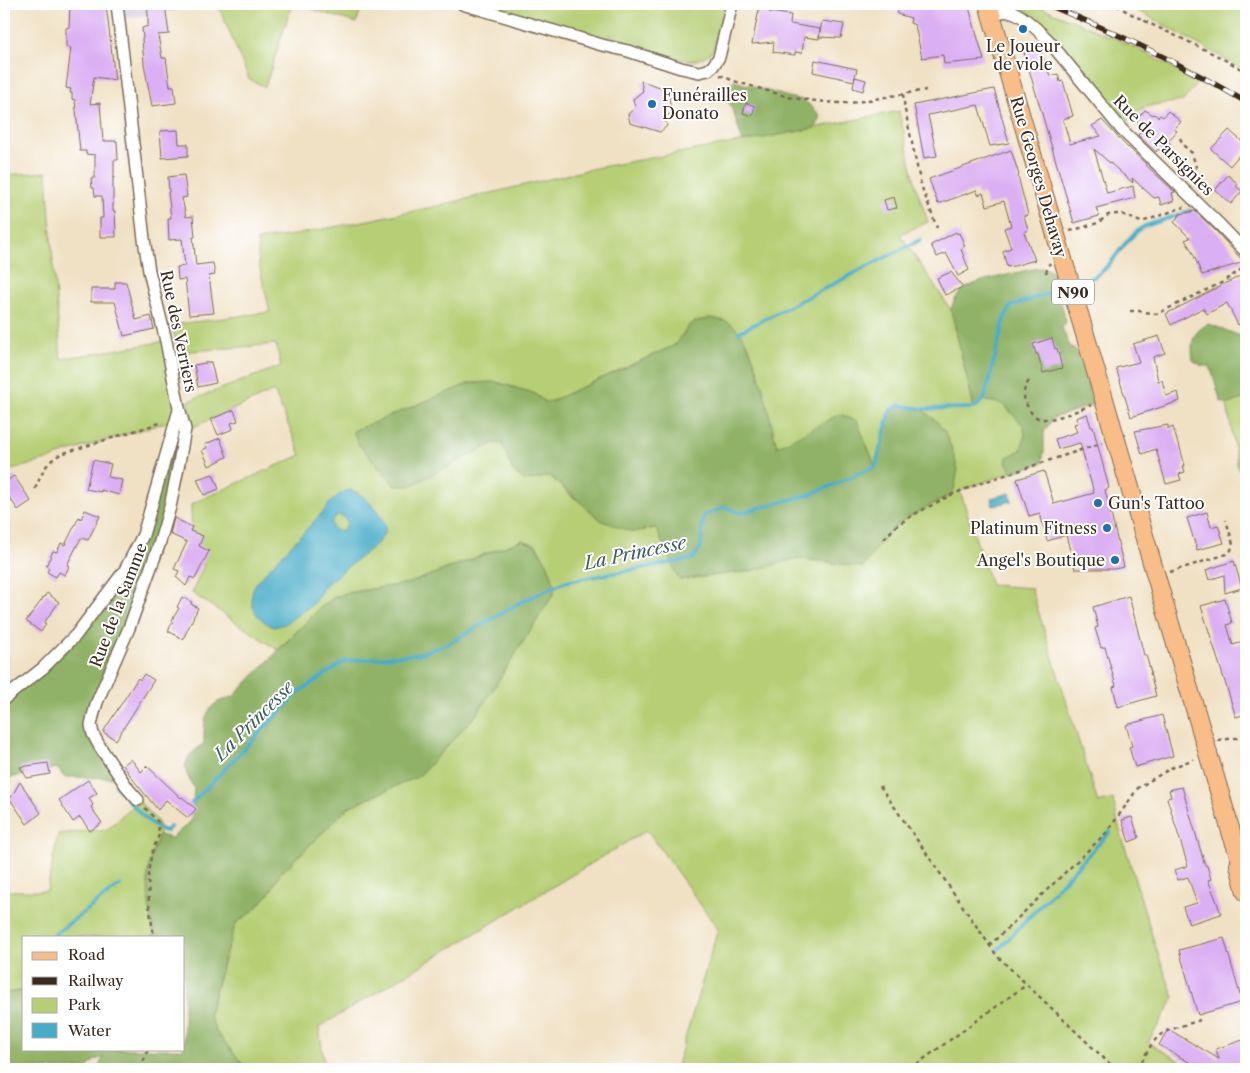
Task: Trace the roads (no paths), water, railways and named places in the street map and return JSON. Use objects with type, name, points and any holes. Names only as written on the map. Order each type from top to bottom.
[{"type":"main road","name":"Rue Georges Dehavay","points":[[990,9],[1204,741],[1203,759],[1232,835]]},
{"type":"main road","name":"N90","points":[[1232,835],[1246,874]]},
{"type":"main road","name":"N90","points":[[1232,835],[1246,892]]},
{"type":"street","name":"Rue des Verriers","points":[[4,699],[43,668],[76,634],[124,570],[142,534],[178,413],[166,341],[149,271],[144,239],[117,4]]},
{"type":"street","points":[[462,4],[699,72],[714,66],[719,58],[732,4]]},
{"type":"street","name":"Rue de Parsignies","points":[[990,9],[1014,12],[1048,40],[1119,127],[1246,252]]},
{"type":"street","name":"Rue de la Samme","points":[[138,800],[100,748],[93,734],[92,725],[97,702],[128,628],[159,545],[170,507],[185,430],[178,413]]},
{"type":"water","points":[[351,490],[362,496],[378,512],[384,523],[385,531],[383,536],[378,543],[326,584],[313,604],[285,624],[274,627],[263,621],[253,608],[252,596],[255,585],[329,504]],"holes":[[[339,515],[346,519],[347,523],[344,530],[334,529],[331,523],[335,517]]]},
{"type":"water","points":[[1010,493],[1012,501],[993,506],[991,498]]},
{"type":"waterway","name":"La Princesse","points":[[1089,279],[1104,269],[1130,239],[1145,226],[1190,211]]},
{"type":"waterway","points":[[739,332],[920,240]]},
{"type":"waterway","name":"La Princesse","points":[[192,803],[300,691],[346,661],[418,654],[448,644],[521,602],[564,582],[693,559],[701,547],[703,516],[725,507],[741,513],[812,494],[875,467],[891,410],[900,405],[922,409],[974,408],[984,400],[1005,317],[1011,306],[1053,292]]},
{"type":"waterway","name":"La Princesse","points":[[4,783],[8,778]]},
{"type":"waterway","points":[[116,786],[153,825],[166,831],[170,827]]},
{"type":"waterway","points":[[998,950],[1110,832]]},
{"type":"waterway","points":[[55,934],[120,885]]},
{"type":"railway","points":[[1046,4],[1148,49],[1246,102]]},
{"type":"place","name":"Le Joueur de viole","points":[[1023,29]]},
{"type":"place","name":"Funérailles Donato","points":[[652,104]]},
{"type":"place","name":"Gun's Tattoo","points":[[1098,503]]},
{"type":"place","name":"Platinum Fitness","points":[[1107,528]]},
{"type":"place","name":"Angel's Boutique","points":[[1115,560]]}]
